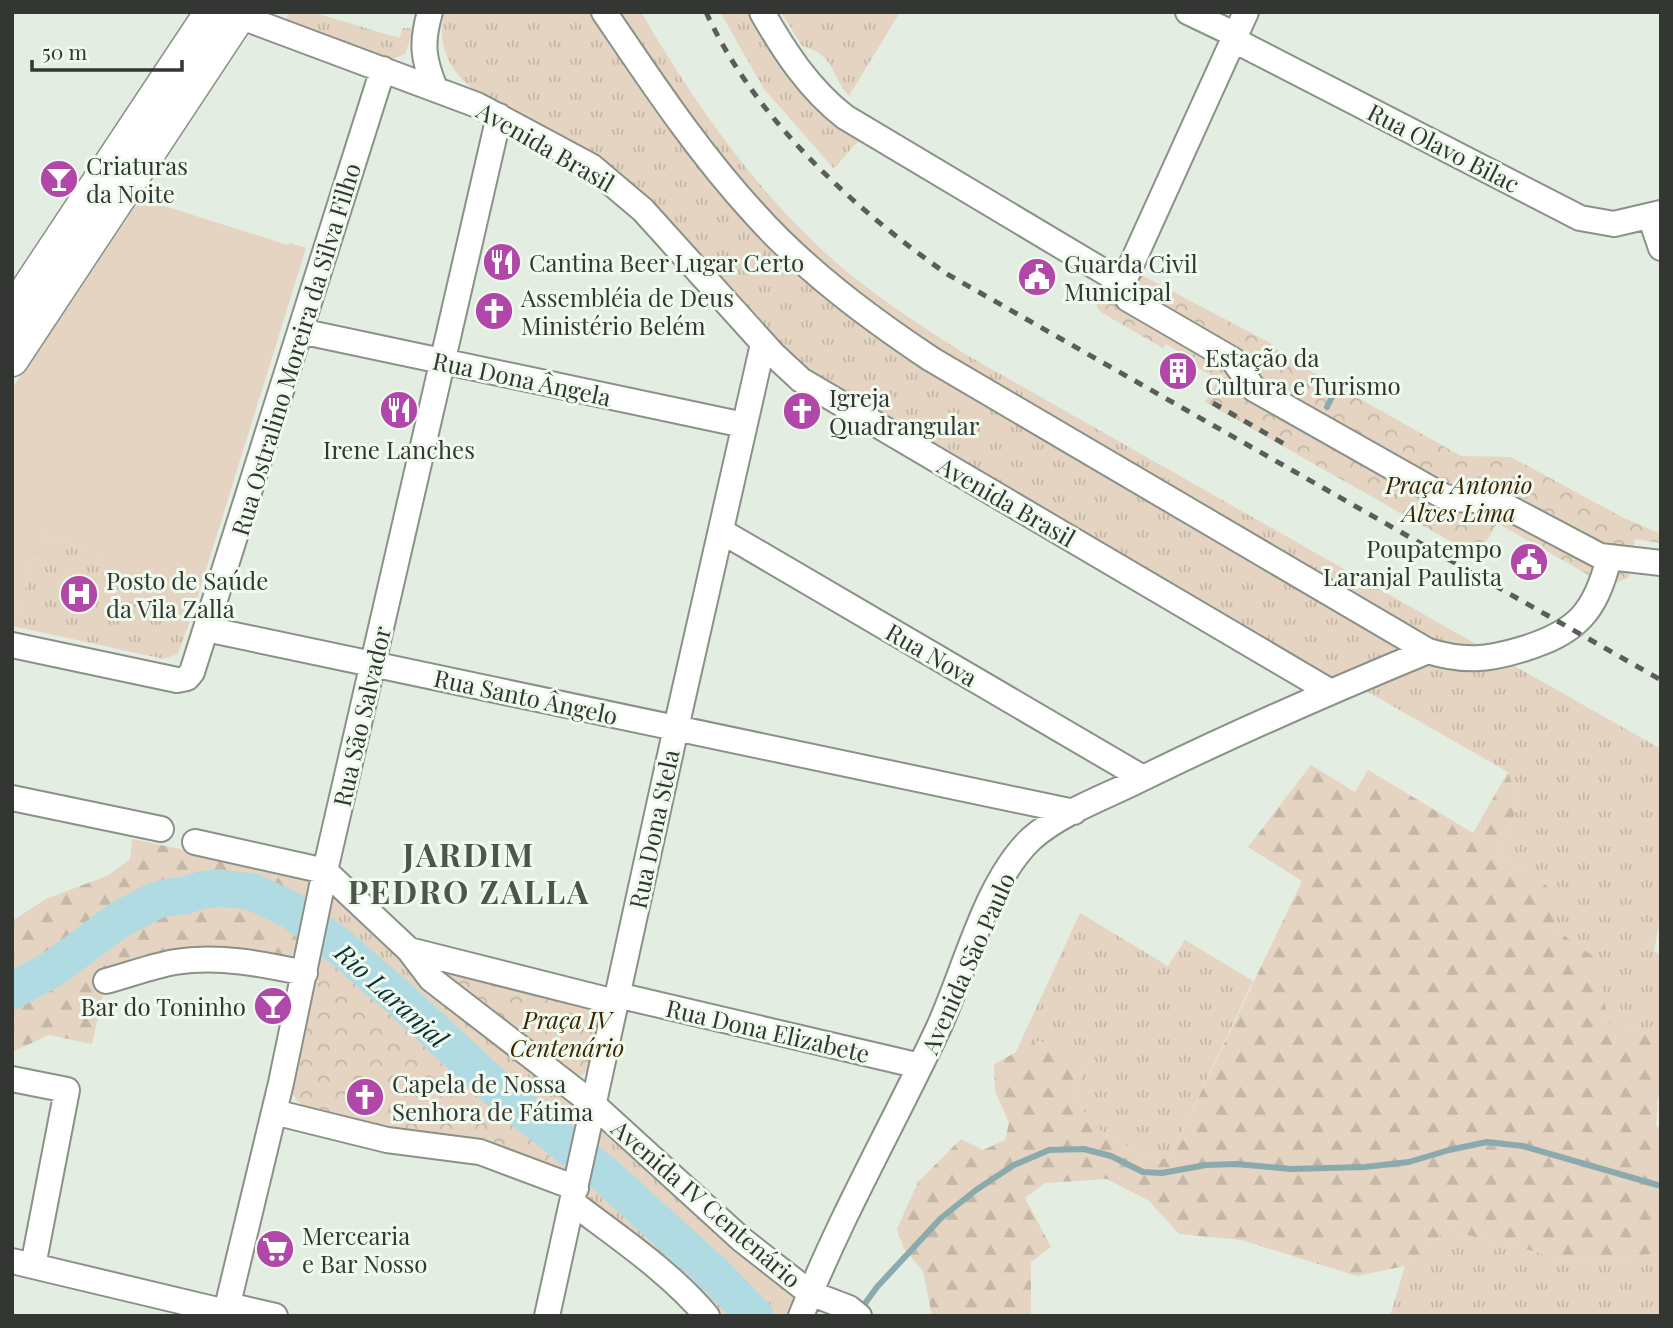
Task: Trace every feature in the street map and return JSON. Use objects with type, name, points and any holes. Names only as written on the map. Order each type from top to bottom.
[{"type":"main road","points":[[12,360],[47,283],[191,66],[231,13]]},
{"type":"main road","points":[[12,312],[47,283]]},
{"type":"street","points":[[430,12],[424,35],[424,52],[426,66],[435,88]]},
{"type":"street","points":[[604,12],[667,105],[731,188],[783,243],[865,313],[931,359],[1428,651],[1453,658],[1488,658],[1560,636],[1589,609],[1602,586],[1600,555]]},
{"type":"street","points":[[762,12],[798,69],[821,96],[845,117],[1123,284]]},
{"type":"street","name":"Rua Olavo Bilac","points":[[1188,12],[1580,218],[1615,224],[1655,215]]},
{"type":"street","points":[[1246,12],[1123,284],[1128,299],[1233,360],[1251,387],[1443,496],[1452,499],[1496,501],[1600,555],[1661,563]]},
{"type":"street","name":"Avenida Brasil","points":[[231,13],[435,88],[499,116],[584,162],[622,190],[643,210],[763,344],[801,380],[1331,692]]},
{"type":"street","name":"Rua Ostralino Moreira da Silva Filho","points":[[206,629],[383,69]]},
{"type":"street","name":"Rua São Salvador","points":[[227,1311],[499,116]]},
{"type":"street","points":[[1655,215],[1661,248]]},
{"type":"street","name":"Rua Dona Ângela","points":[[300,331],[744,425]]},
{"type":"street","name":"Rua Dona Stela","points":[[547,1316],[763,344]]},
{"type":"street","name":"Rua Nova","points":[[721,531],[1143,778]]},
{"type":"street","points":[[12,645],[183,680],[192,672],[206,629]]},
{"type":"street","name":"Rua Santo Ângelo","points":[[206,629],[1073,812]]},
{"type":"street","name":"Avenida São Paulo","points":[[801,1316],[860,1182],[940,1025],[990,902],[1005,873],[1030,840],[1073,812],[1143,778],[1428,651]]},
{"type":"street","points":[[12,798],[161,829]]},
{"type":"street","points":[[195,842],[325,871]]},
{"type":"street","name":"Avenida IV Centenário","points":[[325,871],[409,950],[431,979],[591,1115],[810,1293],[854,1312]]},
{"type":"street","name":"Rua Dona Elizabete","points":[[409,950],[920,1066]]},
{"type":"street","points":[[106,981],[165,964],[195,960],[308,961]]},
{"type":"street","points":[[12,1079],[67,1090],[22,1263],[227,1311],[275,1316]]},
{"type":"street","points":[[274,1112],[387,1140],[480,1153],[576,1188],[707,1316]]},
{"type":"green space","points":[[288,12],[312,12],[399,38],[403,28],[410,28],[412,33],[405,54],[392,59],[289,22]]},
{"type":"green space","points":[[445,12],[641,12],[709,119],[761,186],[819,247],[879,296],[965,354],[1661,749],[1661,913],[1654,951],[1661,956],[1661,1032],[1657,1037],[1608,1023],[1597,960],[1554,928],[1530,873],[1499,856],[1519,802],[1508,772],[1368,692],[1364,694],[1343,689],[807,373],[651,202],[470,87],[454,69],[444,48],[442,25]]},
{"type":"green space","points":[[720,12],[750,12],[861,140],[834,169],[764,89]]},
{"type":"green space","points":[[781,12],[900,12],[849,96],[827,60],[802,46]]},
{"type":"green space","points":[[139,198],[288,245],[290,243],[306,248],[192,615],[134,603],[138,587],[120,583],[126,563],[41,535],[32,559],[17,627],[12,626],[12,389]]},
{"type":"green space","name":"Praça Antonio Alves Lima","points":[[1115,261],[1272,344],[1284,356],[1461,456],[1511,457],[1622,517],[1661,534],[1661,543],[1635,539],[1629,577],[1619,582],[1592,577],[1497,523],[1479,554],[1473,551],[1471,553],[1205,402],[1218,379],[1184,360],[1186,356],[1166,344],[1163,348],[1097,308],[1096,288]]},
{"type":"green space","points":[[40,535],[127,563],[138,587],[135,603],[192,615],[178,654],[164,659],[17,627]]},
{"type":"green space","points":[[1311,765],[1355,792],[1368,770],[1473,833],[1508,772],[1519,802],[1499,856],[1530,873],[1557,894],[1554,928],[1598,960],[1608,1023],[1657,1037],[1661,1032],[1661,1094],[1658,1097],[1656,1126],[1661,1129],[1661,1253],[1577,1262],[1447,1230],[1405,1266],[1357,1276],[1241,1240],[1179,1234],[1149,1201],[1107,1179],[1045,1183],[1025,1198],[1051,1247],[1031,1262],[1031,1316],[932,1316],[923,1271],[904,1249],[897,1229],[918,1182],[961,1139],[983,1150],[1005,1140],[1009,1123],[995,1091],[994,1064],[1037,1041],[1068,1046],[1083,1067],[1077,1093],[1088,1123],[1141,1155],[1169,1159],[1302,881],[1248,847]]},
{"type":"green space","points":[[132,839],[312,878],[296,953],[286,959],[108,971],[92,1044],[49,1035],[12,1052],[12,921],[46,899],[109,875],[130,859]]},
{"type":"green space","points":[[331,898],[336,898],[576,1106],[580,1119],[604,1128],[794,1293],[796,1302],[791,1316],[716,1316],[591,1209],[570,1168],[317,951]]},
{"type":"green space","points":[[1080,913],[1168,966],[1185,940],[1253,981],[1169,1159],[1141,1155],[1088,1123],[1077,1093],[1083,1067],[1015,1054]]},
{"type":"green space","points":[[317,951],[570,1168],[566,1172],[418,1138],[306,1108],[296,1100],[291,1089]]},
{"type":"green space","name":"Praça IV Centenário","points":[[441,969],[592,1010],[599,1022],[588,1070],[581,1076],[573,1074],[439,971]]},
{"type":"green space","points":[[1447,1230],[1577,1262],[1661,1253],[1661,1316],[1390,1316],[1405,1266]]},
{"type":"waterway","points":[[1327,407],[1333,395]]},
{"type":"waterway","name":"Rio Laranjal","points":[[12,991],[54,968],[120,919],[155,901],[220,888],[253,892],[291,910],[340,947],[507,1098],[604,1174],[712,1272],[755,1316]]},
{"type":"waterway","points":[[861,1309],[877,1287],[941,1218],[1014,1165],[1049,1150],[1084,1149],[1111,1156],[1143,1172],[1162,1173],[1206,1165],[1236,1164],[1291,1169],[1365,1167],[1409,1162],[1487,1142],[1523,1146],[1661,1186]]},
{"type":"railway","points":[[706,12],[726,51],[751,88],[809,158],[876,220],[947,274],[1661,680]]},
{"type":"railway","points":[[1213,403],[1286,445]]},
{"type":"place","name":"Criaturas da Noite","points":[[59,179]]},
{"type":"place","name":"Cantina Beer Lugar Certo","points":[[502,262]]},
{"type":"place","name":"Guarda Civil Municipal","points":[[1037,277]]},
{"type":"place","name":"Assembléia de Deus Ministério Belém","points":[[494,311]]},
{"type":"place","name":"Estação da Cultura e Turismo","points":[[1178,371]]},
{"type":"place","name":"Irene Lanches","points":[[399,410]]},
{"type":"place","name":"Igreja Quadrangular","points":[[802,411]]},
{"type":"place","name":"Poupatempo Laranjal Paulista","points":[[1529,562]]},
{"type":"place","name":"Posto de Saúde da Vila Zalla","points":[[79,594]]},
{"type":"place","name":"Bar do Toninho","points":[[273,1006]]},
{"type":"place","name":"Capela de Nossa Senhora de Fátima","points":[[365,1097]]},
{"type":"place","name":"Mercearia e Bar Nosso","points":[[275,1249]]},
{"type":"district","name":"JARDIM PEDRO ZALLA","points":[[469,872]]}]
